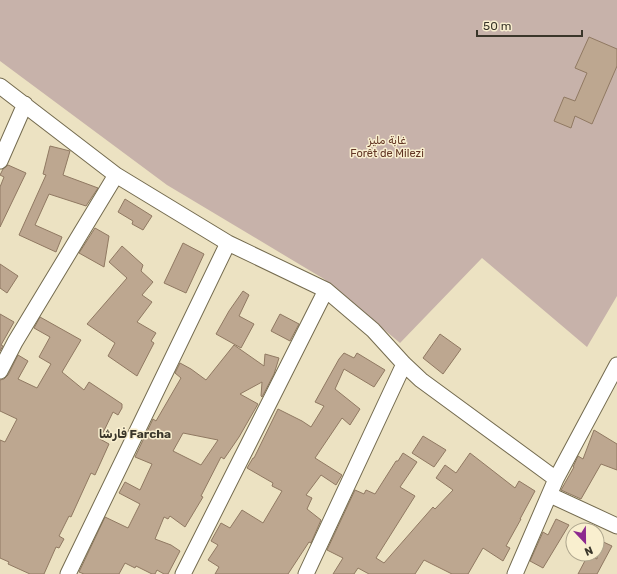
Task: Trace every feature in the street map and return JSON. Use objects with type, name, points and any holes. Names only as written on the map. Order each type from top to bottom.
[{"type":"street","points":[[0,86],[116,175],[228,243],[326,290],[374,330],[404,364],[436,392],[556,479]]},
{"type":"street","points":[[0,161],[24,104]]},
{"type":"street","points":[[0,371],[15,342],[116,175]]},
{"type":"street","points":[[68,574],[228,243]]},
{"type":"street","points":[[183,574],[326,290]]},
{"type":"street","points":[[307,574],[404,364]]},
{"type":"street","points":[[515,574],[556,479],[616,368]]},
{"type":"street","points":[[550,495],[617,526]]},
{"type":"green space","name":"غابة مليز Forêt de Milezi","points":[[0,0],[617,0],[617,296],[587,347],[482,258],[400,343],[324,279],[167,185],[0,61]]},
{"type":"building","points":[[589,37],[617,49],[617,66],[592,124],[575,116],[571,128],[554,121],[564,97],[575,101],[587,73],[575,68]]},
{"type":"building","points":[[50,146],[70,151],[63,175],[98,188],[86,206],[49,194],[35,225],[62,237],[56,252],[19,235],[46,175],[43,174]]},
{"type":"building","points":[[8,165],[26,173],[0,227],[0,187],[4,177],[0,175],[3,169]]},
{"type":"building","points":[[125,199],[152,216],[143,230],[132,224],[133,221],[118,212]]},
{"type":"building","points":[[95,228],[109,236],[104,267],[79,253]]},
{"type":"building","points":[[183,243],[204,254],[186,293],[164,283]]},
{"type":"building","points":[[122,246],[143,265],[141,271],[153,282],[142,295],[152,302],[137,322],[156,333],[151,341],[154,343],[137,376],[108,356],[115,343],[87,324],[127,278],[109,262]]},
{"type":"building","points":[[0,264],[18,276],[7,293],[0,288]]},
{"type":"building","points":[[243,291],[249,295],[239,316],[254,324],[241,348],[216,334],[229,311]]},
{"type":"building","points":[[0,314],[14,322],[1,345],[3,346],[0,351]]},
{"type":"building","points":[[280,314],[299,324],[290,341],[271,331]]},
{"type":"building","points":[[40,317],[81,340],[62,372],[84,390],[89,382],[122,404],[122,408],[118,415],[113,412],[100,439],[109,444],[95,475],[91,473],[71,517],[69,516],[59,536],[64,539],[59,548],[56,547],[44,574],[30,574],[8,564],[9,562],[0,558],[0,440],[5,442],[17,419],[0,411],[0,380],[4,379],[8,375],[18,355],[28,361],[18,379],[37,388],[51,364],[39,357],[50,337],[34,328]]},
{"type":"building","points":[[440,334],[461,349],[443,374],[423,358]]},
{"type":"building","points":[[234,345],[264,366],[265,354],[279,358],[274,374],[262,397],[262,382],[240,394],[258,404],[224,459],[221,457],[201,496],[203,497],[185,527],[170,516],[168,519],[164,517],[155,539],[171,545],[180,551],[168,574],[164,574],[157,570],[155,574],[152,574],[136,566],[135,568],[125,563],[119,574],[84,574],[79,572],[105,517],[128,528],[140,504],[119,493],[125,482],[140,490],[152,464],[135,457],[153,419],[156,421],[181,378],[175,373],[180,363],[206,380]],"holes":[[[183,433],[218,440],[201,465],[173,451]]]},
{"type":"building","points":[[344,353],[354,358],[357,353],[385,370],[374,387],[344,369],[335,389],[360,409],[350,425],[342,418],[315,458],[342,475],[336,485],[321,475],[306,495],[312,498],[307,509],[321,520],[311,543],[309,542],[288,574],[215,574],[219,567],[208,560],[218,545],[211,541],[221,523],[230,528],[242,510],[263,523],[282,491],[272,486],[273,483],[247,468],[254,458],[278,409],[311,427],[324,406],[315,402],[339,359]]},
{"type":"building","points":[[594,430],[617,444],[617,470],[601,464],[581,499],[561,490],[574,467],[578,456],[583,459]]},
{"type":"building","points":[[423,436],[446,450],[434,467],[412,453]]},
{"type":"building","points":[[403,453],[417,462],[400,487],[415,496],[376,558],[384,563],[433,507],[435,509],[453,490],[436,478],[445,465],[456,473],[470,453],[515,488],[519,481],[535,491],[506,546],[510,548],[503,561],[483,548],[468,574],[452,574],[424,560],[415,574],[369,574],[358,568],[354,574],[333,574],[343,558],[327,550],[355,490],[364,494],[366,490],[375,494],[396,461],[398,461]]},
{"type":"building","points":[[556,519],[565,523],[565,532],[543,568],[530,561],[543,532],[548,535]]},
{"type":"building","points":[[605,543],[612,546],[605,559]]},
{"type":"building","points":[[584,562],[603,562],[597,574],[578,574]]},
{"type":"district","name":"فارشا Farcha","points":[[135,434]]}]
